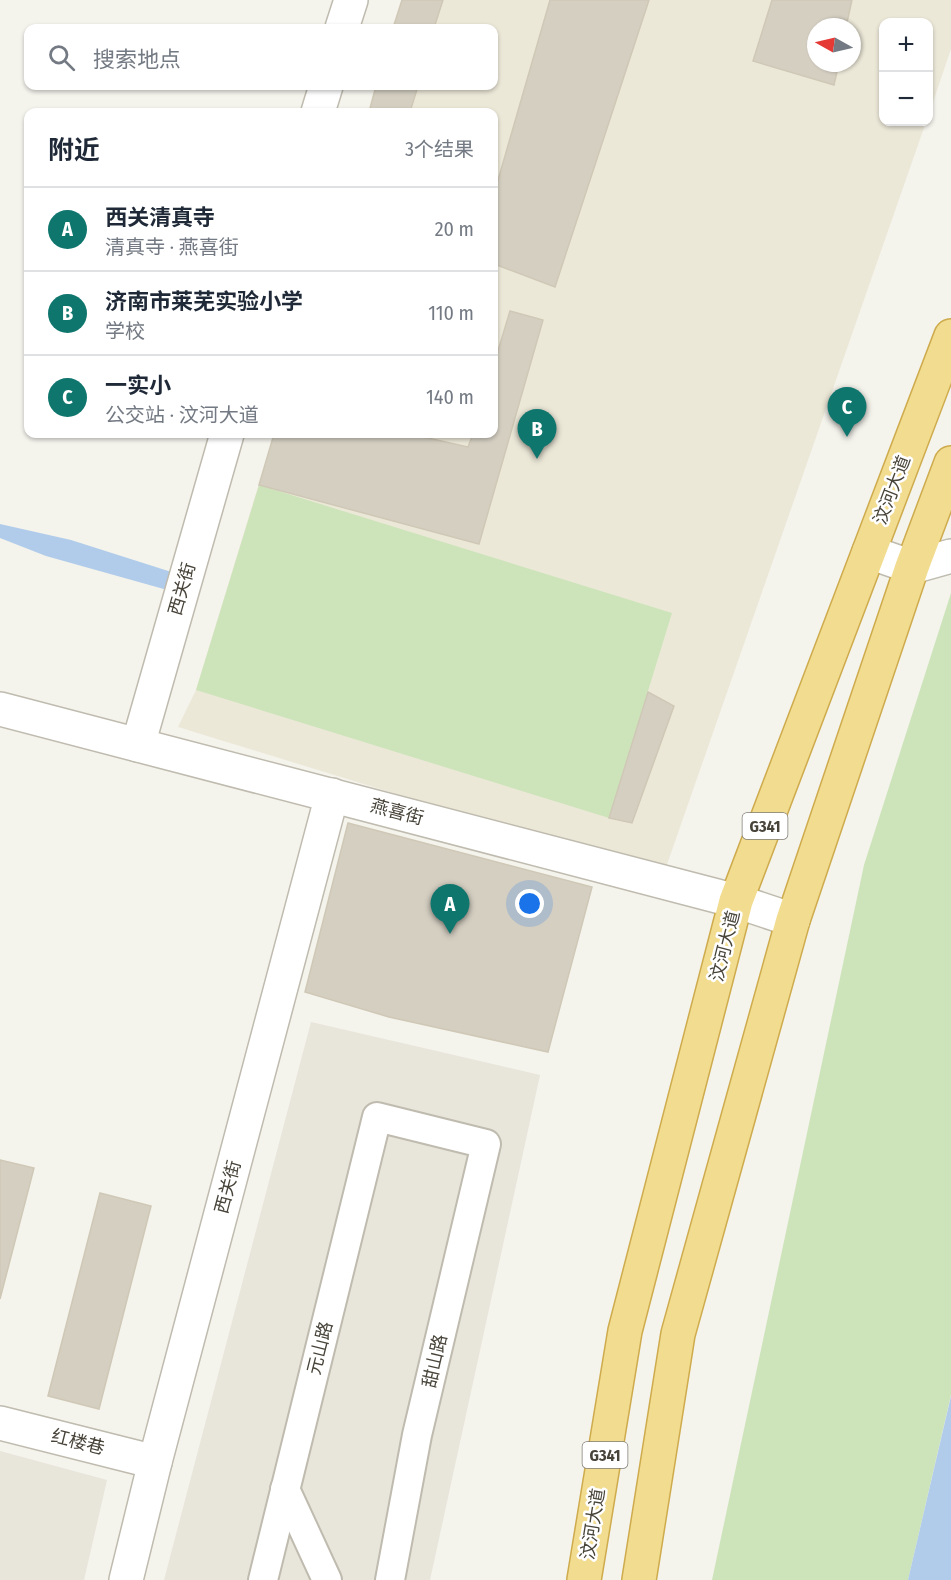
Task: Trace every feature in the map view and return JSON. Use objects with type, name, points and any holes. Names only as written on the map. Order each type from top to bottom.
[{"type":"highway","name":"汶河大道","points":[[584,1580],[625,1330],[736,901],[951,336]]},
{"type":"highway","points":[[639,1580],[678,1334],[793,920],[912,567],[951,463]]},
{"type":"street","points":[[343,24],[351,0]]},
{"type":"street","points":[[319,108],[325,90]]},
{"type":"street","name":"西关街","points":[[138,745],[226,438]]},
{"type":"street","points":[[869,552],[912,567],[951,556]]},
{"type":"street","name":"燕喜街","points":[[0,709],[736,901],[793,920]]},
{"type":"street","name":"西关街","points":[[126,1580],[155,1462],[332,795]]},
{"type":"street","name":"元山路","points":[[263,1580],[377,1117],[486,1144]]},
{"type":"street","name":"甜山路","points":[[390,1580],[417,1435],[486,1144]]},
{"type":"street","name":"红楼巷","points":[[0,1423],[155,1462]]},
{"type":"street","points":[[285,1489],[327,1580]]},
{"type":"shaded area","points":[[402,0],[951,0],[951,49],[933,102],[933,18],[879,18],[879,126],[925,126],[663,876],[178,727],[196,690],[273,438],[498,438],[498,108],[370,108],[375,90],[498,90],[498,24],[394,24]]},
{"type":"shaded area","points":[[311,1022],[540,1075],[430,1580],[164,1580]]},
{"type":"shaded area","points":[[0,1451],[107,1480],[84,1580],[0,1580]]},
{"type":"green space","points":[[259,485],[672,613],[609,818],[196,690]]},
{"type":"green space","points":[[951,593],[951,1395],[908,1580],[712,1580],[864,865]]},
{"type":"water","points":[[0,524],[71,540],[184,576],[178,593],[46,556],[0,538]]},
{"type":"water","points":[[951,1396],[951,1580],[908,1580]]},
{"type":"building","points":[[402,0],[443,0],[435,24],[394,24]]},
{"type":"building","points":[[550,0],[649,0],[555,287],[498,266],[498,180]]},
{"type":"building","points":[[772,0],[852,0],[848,18],[807,18],[807,72],[837,72],[834,85],[753,61]]},
{"type":"building","points":[[375,90],[417,90],[411,108],[370,108]]},
{"type":"building","points":[[510,311],[543,320],[479,544],[259,485],[273,438],[428,438],[468,447],[471,438],[498,438],[498,351]]},
{"type":"building","points":[[648,692],[674,706],[632,823],[609,818]]},
{"type":"building","points":[[348,823],[592,887],[548,1052],[389,1017],[305,992]]},
{"type":"building","points":[[0,1160],[34,1168],[0,1299]]},
{"type":"building","points":[[100,1193],[151,1206],[99,1409],[48,1396]]},
{"type":"place","name":"一实小","points":[[847,437]]},
{"type":"place","name":"济南市莱芜实验小学","points":[[537,459]]},
{"type":"place","name":"西关清真寺","points":[[450,934]]}]
